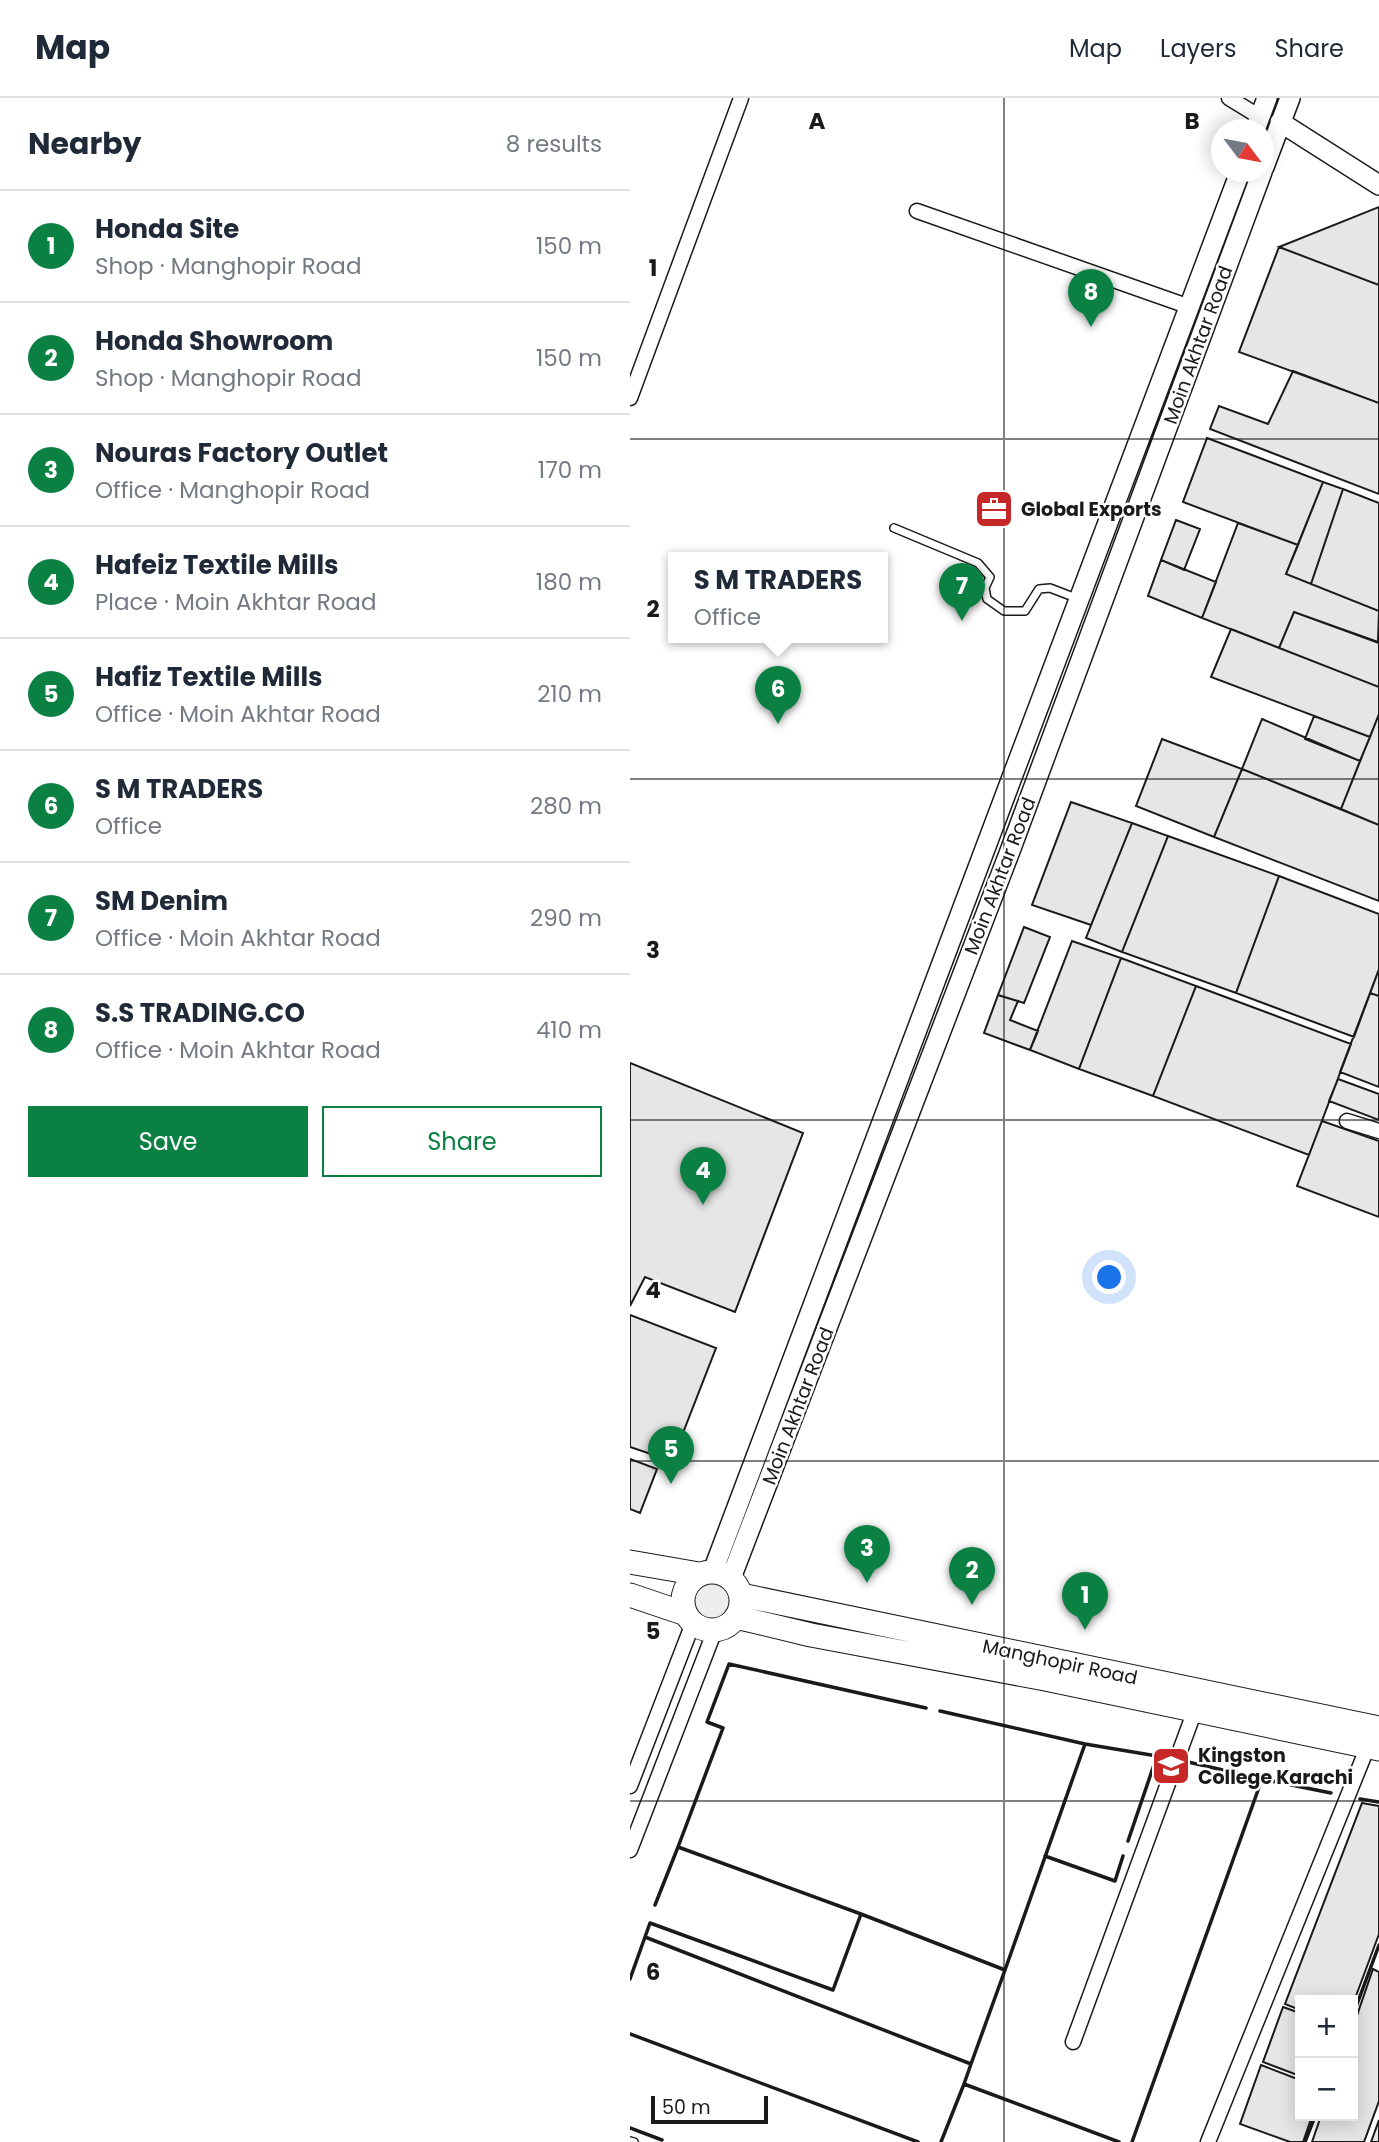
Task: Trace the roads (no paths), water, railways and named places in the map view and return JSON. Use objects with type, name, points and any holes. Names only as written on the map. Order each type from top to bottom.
[{"type":"main road","name":"Moin Akhtar Road","points":[[1274,139],[1290,98]]},
{"type":"main road","points":[[1280,122],[1379,185]]},
{"type":"main road","name":"Moin Akhtar Road","points":[[724,1587],[882,1115],[1236,182]]},
{"type":"main road","name":"Moin Akhtar Road","points":[[724,1587],[906,1124],[1258,182]]},
{"type":"main road","points":[[882,1115],[906,1124]]},
{"type":"main road","points":[[631,1596],[642,1592],[648,1583],[648,1572],[635,1563]]},
{"type":"main road","name":"Manghopir Road","points":[[635,1563],[724,1587],[1375,1741]]},
{"type":"main road","points":[[631,1596],[698,1622],[725,1627],[724,1587]]},
{"type":"main road","points":[[698,1622],[684,1591],[724,1587],[811,1635],[1195,1710],[1375,1741]]},
{"type":"street","points":[[630,398],[741,98]]},
{"type":"street","points":[[1229,98],[1261,115]]},
{"type":"street","points":[[916,211],[1190,307]]},
{"type":"street","points":[[1348,1121],[1379,1131]]},
{"type":"street","points":[[630,1786],[698,1622]]},
{"type":"street","points":[[630,1850],[698,1622]]},
{"type":"street","points":[[1073,2042],[1195,1710]]},
{"type":"street","points":[[1208,2142],[1375,1741]]},
{"type":"lane","points":[[894,528],[978,563],[990,577],[985,588],[987,599],[1004,611],[1025,611],[1039,589],[1050,589],[1077,598]]},
{"type":"place","name":"S.S TRADING.CO","points":[[1091,327]]},
{"type":"place","name":"Global Exports","points":[[994,509]]},
{"type":"place","name":"SM Denim","points":[[962,621]]},
{"type":"place","name":"S M TRADERS","points":[[778,724]]},
{"type":"place","name":"Hafeiz Textile Mills","points":[[703,1205]]},
{"type":"place","name":"Hafiz Textile Mills","points":[[671,1484]]},
{"type":"place","name":"Nouras Factory Outlet","points":[[867,1583]]},
{"type":"place","name":"Honda Showroom","points":[[972,1605]]},
{"type":"place","name":"Honda Site","points":[[1085,1630]]},
{"type":"place","name":"Kingston College Karachi","points":[[1171,1766]]}]
